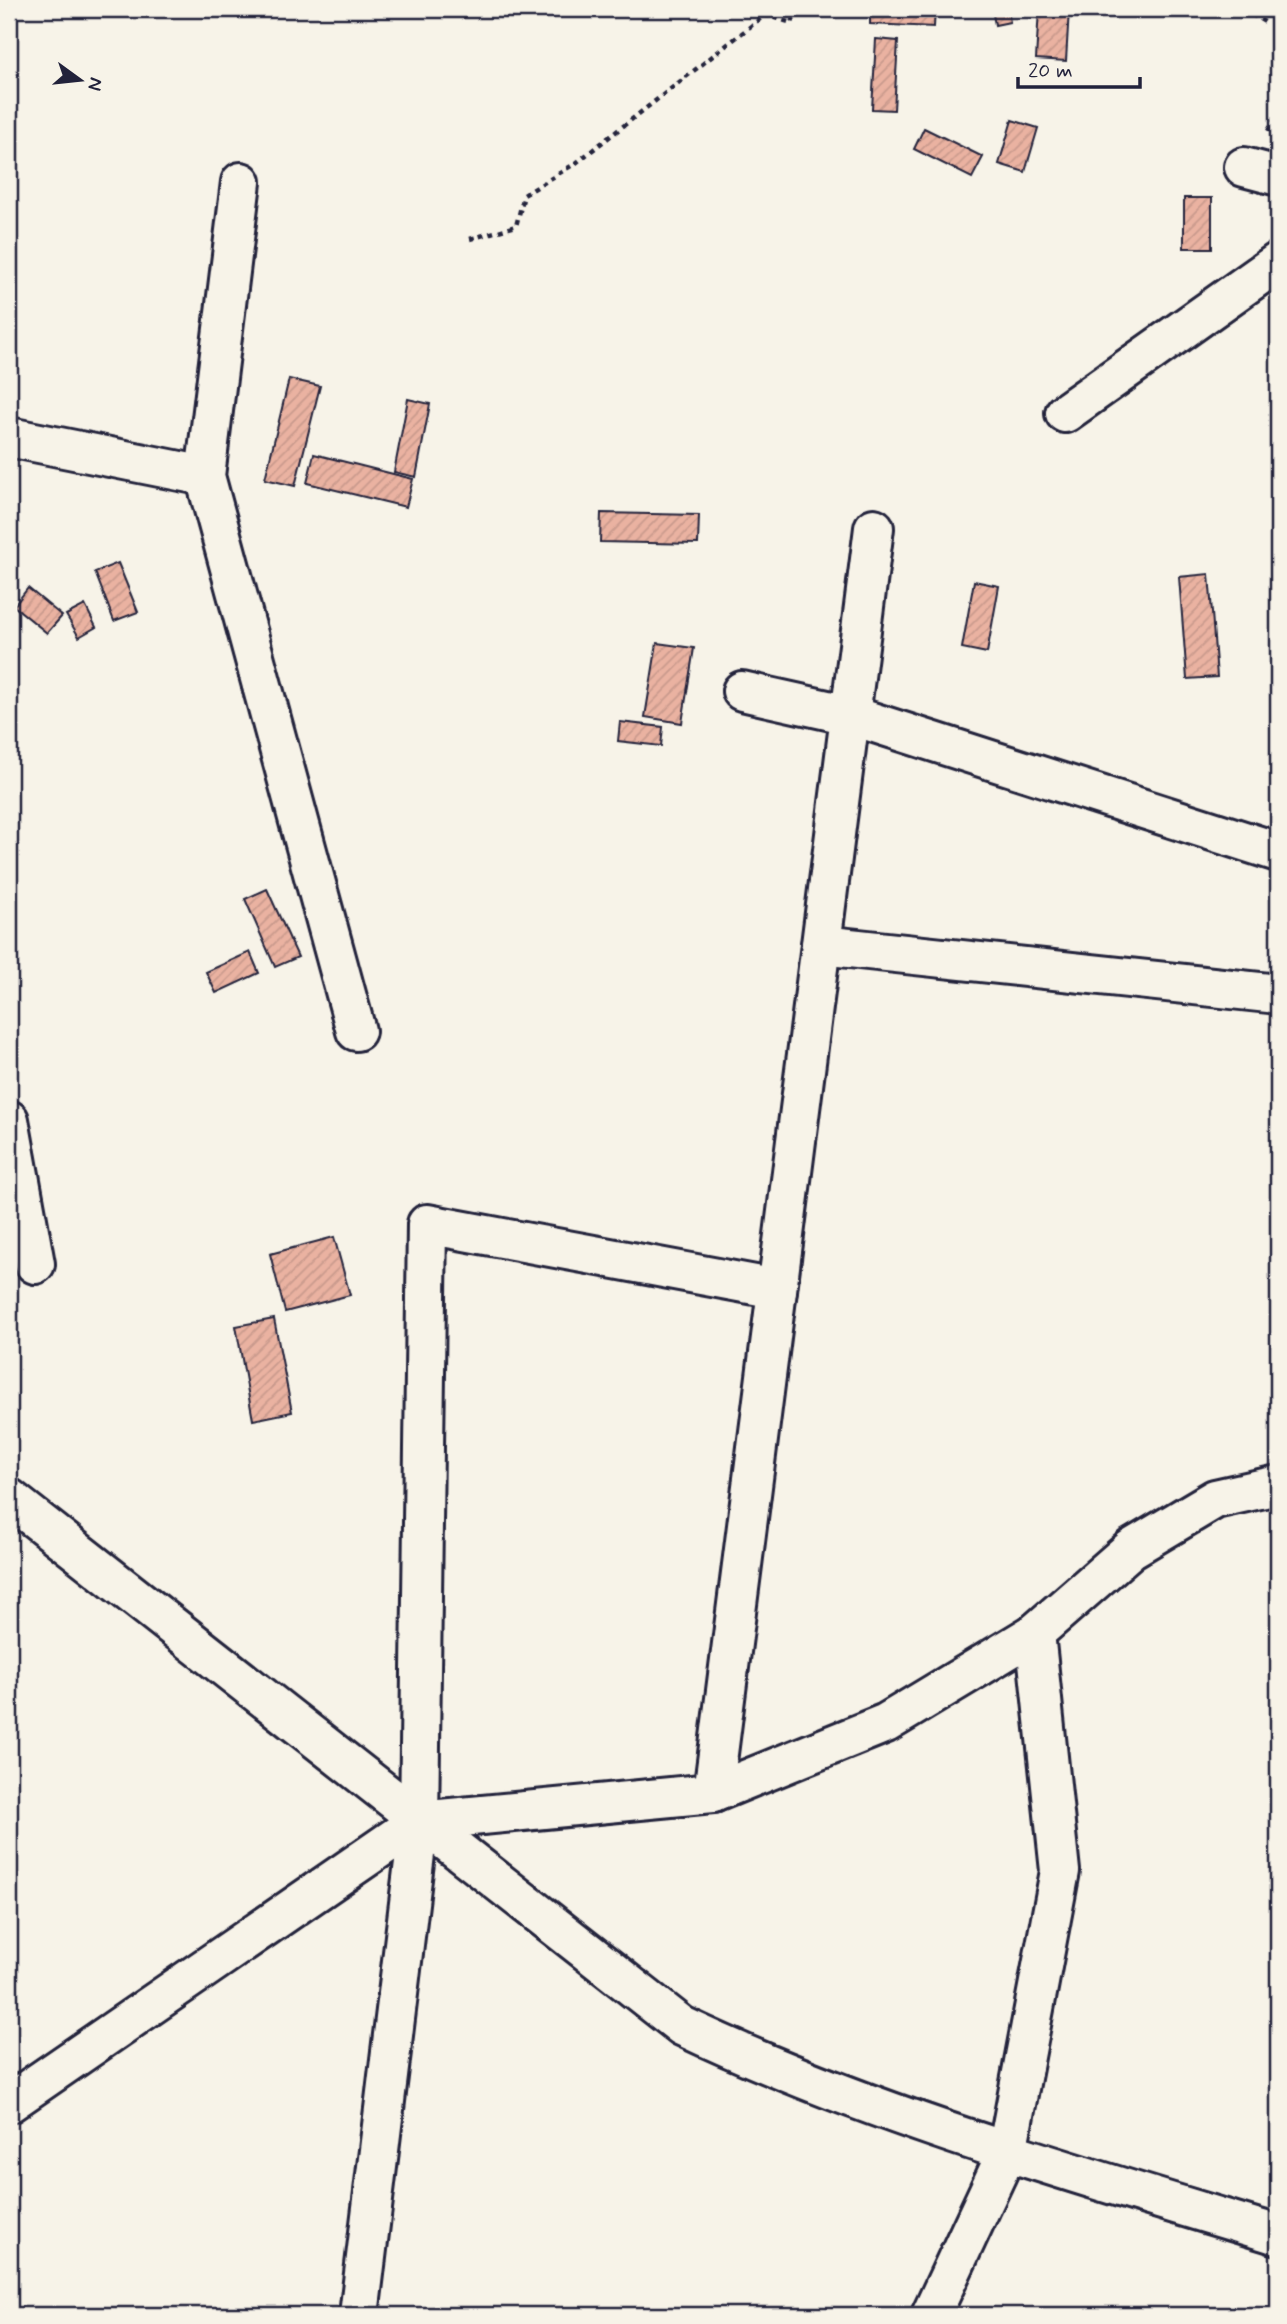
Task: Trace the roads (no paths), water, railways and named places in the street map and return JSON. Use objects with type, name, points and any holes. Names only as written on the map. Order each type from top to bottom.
[{"type":"street","points":[[241,182],[205,476],[356,1031]]},
{"type":"street","points":[[1065,413],[1278,262]]},
{"type":"street","points":[[9,437],[205,476]]},
{"type":"street","points":[[713,1793],[874,528]]},
{"type":"street","points":[[742,691],[850,715],[1278,852]]},
{"type":"street","points":[[821,944],[1278,994]]},
{"type":"street","points":[[9,1120],[35,1264]]},
{"type":"street","points":[[359,2315],[419,1821],[427,1224],[777,1289]]},
{"type":"street","points":[[9,2104],[419,1821],[713,1793],[886,1723],[1035,1633],[1130,1549],[1215,1499],[1278,1485]]},
{"type":"street","points":[[9,1498],[682,2026],[749,2058],[1007,2152],[1278,2235]]},
{"type":"street","points":[[931,2315],[1007,2152],[1060,1871],[1035,1633]]}]
